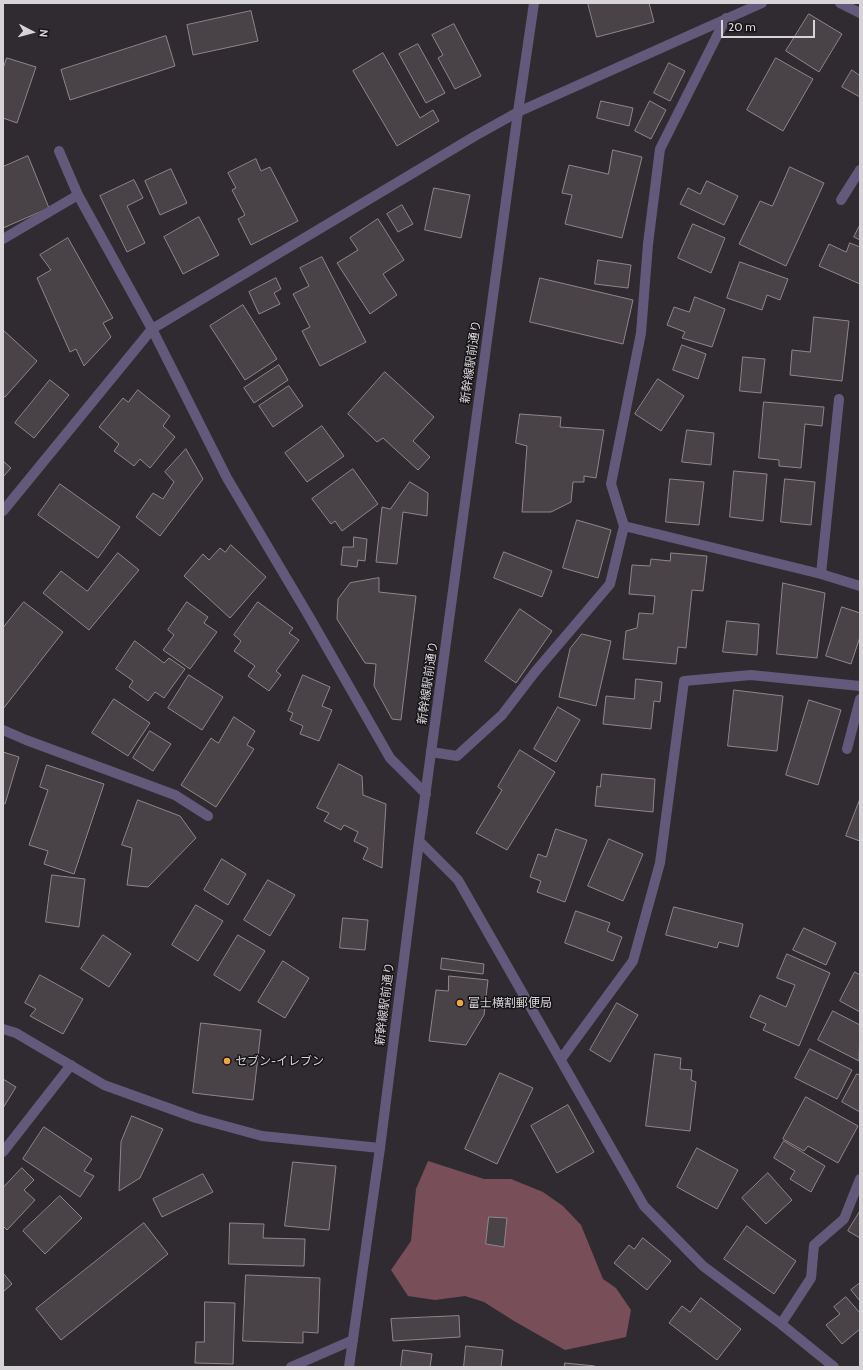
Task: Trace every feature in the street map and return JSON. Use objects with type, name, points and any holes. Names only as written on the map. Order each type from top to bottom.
[{"type":"street","name":"新幹線駅前通り","points":[[349,1367],[380,1148],[431,752],[534,3]]},
{"type":"street","points":[[3,511],[152,329],[474,136],[518,112],[762,3]]},
{"type":"street","points":[[840,3],[860,13]]},
{"type":"street","points":[[431,752],[457,756],[502,715],[535,672],[610,584],[624,526],[611,484],[641,333],[648,244],[660,149],[726,18]]},
{"type":"street","points":[[59,151],[78,195],[152,329],[227,478],[310,618],[390,758],[426,794]]},
{"type":"street","points":[[841,200],[860,170]]},
{"type":"street","points":[[3,239],[78,195]]},
{"type":"street","points":[[821,574],[839,399]]},
{"type":"street","points":[[624,526],[821,574],[860,586]]},
{"type":"street","points":[[561,1059],[633,961],[660,863],[684,681],[751,675],[860,686]]},
{"type":"street","points":[[847,749],[860,699]]},
{"type":"street","points":[[3,730],[26,740],[175,795],[208,816]]},
{"type":"street","points":[[419,841],[458,880],[644,1206],[704,1266],[781,1324],[834,1367]]},
{"type":"street","points":[[3,1029],[16,1033],[104,1085],[196,1118],[262,1136],[380,1148]]},
{"type":"street","points":[[3,1152],[71,1065]]},
{"type":"street","points":[[781,1324],[811,1278],[814,1245],[844,1219],[860,1179]]},
{"type":"street","points":[[291,1367],[353,1340]]},
{"type":"shaded area","points":[[428,1161],[484,1179],[511,1179],[543,1192],[563,1206],[581,1225],[603,1279],[616,1288],[631,1310],[626,1337],[565,1350],[484,1302],[465,1296],[435,1300],[408,1296],[391,1270],[411,1241],[416,1189]]},
{"type":"building","points":[[588,3],[649,3],[654,22],[597,37]]},
{"type":"building","points":[[251,11],[258,41],[193,55],[187,25]]},
{"type":"building","points":[[809,14],[842,34],[819,72],[786,51]]},
{"type":"building","points":[[454,24],[481,76],[455,89],[438,58],[443,55],[432,35]]},
{"type":"building","points":[[166,36],[175,66],[70,100],[61,70]]},
{"type":"building","points":[[418,44],[445,93],[426,103],[399,54]]},
{"type":"building","points":[[383,53],[420,118],[433,110],[439,121],[397,146],[353,71]]},
{"type":"building","points":[[7,58],[36,67],[17,123],[3,118],[3,69]]},
{"type":"building","points":[[776,58],[813,79],[783,131],[747,110]]},
{"type":"building","points":[[669,63],[685,71],[670,101],[654,93]]},
{"type":"building","points":[[852,70],[859,75],[860,73],[860,97],[842,87]]},
{"type":"building","points":[[601,101],[633,108],[629,126],[597,118]]},
{"type":"building","points":[[650,101],[666,110],[651,139],[635,131]]},
{"type":"building","points":[[613,150],[642,157],[622,238],[565,224],[572,195],[562,193],[569,165],[608,174]]},
{"type":"building","points":[[28,156],[49,208],[3,228],[3,167]]},
{"type":"building","points":[[256,159],[261,171],[270,167],[298,221],[251,245],[238,219],[245,215],[232,190],[236,188],[228,173]]},
{"type":"building","points":[[790,167],[824,183],[786,266],[739,244],[760,201],[772,206]]},
{"type":"building","points":[[171,169],[187,203],[160,215],[145,181]]},
{"type":"building","points":[[134,180],[143,198],[127,206],[145,243],[127,252],[100,196]]},
{"type":"building","points":[[707,181],[738,196],[724,225],[680,204],[688,188],[700,194]]},
{"type":"building","points":[[434,188],[470,195],[461,238],[425,230]]},
{"type":"building","points":[[402,205],[413,224],[398,232],[387,214]]},
{"type":"building","points":[[199,217],[219,255],[183,274],[164,237]]},
{"type":"building","points":[[378,219],[404,260],[383,274],[397,295],[370,314],[337,263],[358,250],[350,238]]},
{"type":"building","points":[[693,224],[725,238],[711,273],[678,258]]},
{"type":"building","points":[[860,225],[860,240],[854,237]]},
{"type":"building","points":[[68,238],[113,318],[103,323],[111,337],[84,366],[76,349],[70,352],[37,278],[51,270],[40,255]]},
{"type":"building","points":[[850,243],[860,247],[860,284],[819,266],[829,244],[846,252]]},
{"type":"building","points":[[322,257],[366,342],[320,366],[302,331],[310,327],[293,294],[309,286],[300,268]]},
{"type":"building","points":[[598,260],[631,265],[628,288],[595,284]]},
{"type":"building","points":[[740,262],[788,279],[780,300],[767,295],[762,310],[727,298]]},
{"type":"building","points":[[276,278],[281,289],[274,293],[280,304],[259,314],[249,292]]},
{"type":"building","points":[[540,278],[633,300],[623,344],[530,322]]},
{"type":"building","points":[[695,297],[725,309],[712,347],[682,338],[685,332],[667,325],[674,307],[689,312]]},
{"type":"building","points":[[243,305],[277,359],[245,380],[210,326]]},
{"type":"building","points":[[814,317],[849,321],[842,381],[790,375],[792,350],[810,352]]},
{"type":"building","points":[[3,330],[37,361],[5,397],[3,396]]},
{"type":"building","points":[[682,345],[706,354],[698,379],[673,370]]},
{"type":"building","points":[[743,357],[765,359],[761,393],[740,391]]},
{"type":"building","points":[[279,365],[288,380],[254,403],[244,388]]},
{"type":"building","points":[[385,372],[434,417],[413,441],[430,457],[418,470],[383,438],[377,442],[348,414]]},
{"type":"building","points":[[658,379],[684,396],[661,431],[635,414]]},
{"type":"building","points":[[50,380],[69,395],[34,438],[15,423]]},
{"type":"building","points":[[289,386],[303,406],[273,427],[259,406]]},
{"type":"building","points":[[138,390],[170,416],[163,426],[175,437],[150,468],[140,459],[134,466],[114,451],[119,444],[99,427],[123,398],[128,402]]},
{"type":"building","points":[[764,402],[824,407],[822,426],[805,424],[801,468],[779,466],[779,460],[759,458]]},
{"type":"building","points":[[520,414],[561,417],[560,427],[604,430],[596,478],[584,476],[584,482],[573,482],[571,502],[551,512],[522,512],[527,446],[516,443]]},
{"type":"building","points":[[322,426],[344,456],[307,482],[285,453]]},
{"type":"building","points":[[687,430],[714,433],[711,465],[682,462]]},
{"type":"building","points":[[186,449],[203,479],[160,536],[136,517],[153,493],[163,499],[174,482],[165,472]]},
{"type":"building","points":[[3,461],[11,468],[3,477]]},
{"type":"building","points":[[353,469],[378,504],[342,531],[335,521],[331,524],[312,499]]},
{"type":"building","points":[[734,471],[767,474],[763,521],[730,517]]},
{"type":"building","points":[[670,479],[704,482],[699,525],[666,522]]},
{"type":"building","points":[[785,479],[815,482],[811,525],[781,522]]},
{"type":"building","points":[[410,482],[428,493],[427,516],[403,512],[397,564],[376,562],[382,507],[390,509]]},
{"type":"building","points":[[60,484],[120,527],[98,558],[38,515]]},
{"type":"building","points":[[577,520],[611,530],[598,578],[563,568]]},
{"type":"building","points":[[354,537],[367,539],[365,561],[358,560],[357,567],[341,565],[343,547],[353,547]]},
{"type":"building","points":[[231,545],[266,577],[230,618],[184,576],[203,554],[209,560],[220,548],[225,552]]},
{"type":"building","points":[[504,552],[552,571],[542,597],[494,578]]},
{"type":"building","points":[[118,553],[139,570],[89,630],[43,593],[61,571],[87,591]]},
{"type":"building","points":[[671,553],[707,556],[703,591],[692,590],[686,648],[678,647],[676,664],[623,659],[626,631],[637,628],[639,613],[653,614],[655,596],[629,594],[632,565],[650,566],[651,559],[670,561]]},
{"type":"building","points":[[379,578],[379,592],[416,596],[401,720],[392,719],[374,686],[376,664],[365,663],[337,619],[338,599],[350,583]]},
{"type":"building","points":[[783,583],[825,593],[817,658],[777,654]]},
{"type":"building","points":[[24,602],[63,632],[3,709],[3,628]]},
{"type":"building","points":[[187,602],[208,617],[204,623],[217,632],[190,669],[163,650],[174,635],[168,630]]},
{"type":"building","points":[[258,602],[293,628],[289,633],[299,640],[276,671],[281,675],[269,691],[248,676],[255,666],[234,651],[241,641],[234,635]]},
{"type":"building","points":[[842,607],[860,613],[860,637],[851,664],[826,656]]},
{"type":"building","points":[[520,609],[552,631],[516,683],[485,661]]},
{"type":"building","points":[[727,621],[759,624],[757,655],[723,652]]},
{"type":"building","points":[[582,634],[611,641],[596,706],[559,697],[570,649]]},
{"type":"building","points":[[135,641],[164,663],[169,658],[185,669],[164,698],[155,692],[148,701],[129,687],[133,681],[116,669]]},
{"type":"building","points":[[189,675],[223,697],[202,730],[168,708]]},
{"type":"building","points":[[303,675],[330,687],[322,706],[332,710],[319,741],[300,734],[303,726],[290,720],[293,713],[288,711]]},
{"type":"building","points":[[636,679],[662,682],[660,702],[654,701],[651,729],[603,724],[606,696],[634,699]]},
{"type":"building","points":[[734,690],[783,696],[777,751],[728,746]]},
{"type":"building","points":[[114,699],[150,723],[128,756],[92,733]]},
{"type":"building","points":[[809,700],[841,710],[818,785],[786,775]]},
{"type":"building","points":[[558,707],[580,720],[556,762],[534,749]]},
{"type":"building","points":[[234,717],[255,731],[247,745],[254,749],[216,807],[181,785],[211,738],[218,743]]},
{"type":"building","points":[[150,731],[171,744],[153,771],[133,758]]},
{"type":"building","points":[[520,750],[555,772],[507,850],[476,833],[502,790],[498,787]]},
{"type":"building","points":[[3,752],[19,757],[5,804],[3,803]]},
{"type":"building","points":[[339,764],[362,776],[363,795],[386,804],[382,868],[363,859],[368,848],[354,841],[358,832],[344,825],[341,830],[324,821],[329,813],[317,808]]},
{"type":"building","points":[[47,765],[104,784],[74,874],[44,864],[48,851],[29,845],[48,790],[40,787]]},
{"type":"building","points":[[602,774],[655,779],[653,812],[595,806],[597,786],[600,787]]},
{"type":"building","points":[[860,799],[860,841],[846,836]]},
{"type":"building","points":[[138,800],[180,816],[196,838],[148,887],[127,885],[132,848],[122,845]]},
{"type":"building","points":[[556,829],[587,840],[565,902],[537,892],[541,881],[530,877],[538,854],[546,857]]},
{"type":"building","points":[[609,839],[643,854],[623,901],[588,886]]},
{"type":"building","points":[[222,859],[246,874],[228,905],[204,890]]},
{"type":"building","points":[[52,875],[85,879],[79,927],[46,922]]},
{"type":"building","points":[[268,880],[295,895],[270,936],[244,920]]},
{"type":"building","points":[[196,905],[223,921],[198,961],[172,945]]},
{"type":"building","points":[[674,907],[743,924],[738,947],[719,942],[717,948],[666,935]]},
{"type":"building","points":[[576,911],[610,923],[607,931],[622,937],[613,961],[565,943]]},
{"type":"building","points":[[343,918],[368,920],[365,950],[340,948]]},
{"type":"building","points":[[804,928],[836,943],[826,965],[793,950]]},
{"type":"building","points":[[103,935],[131,954],[109,987],[81,969]]},
{"type":"building","points":[[238,935],[265,951],[240,991],[214,975]]},
{"type":"building","points":[[787,954],[830,973],[799,1046],[763,1030],[766,1024],[750,1017],[760,995],[786,1007],[795,985],[777,978]]},
{"type":"building","points":[[442,958],[484,964],[483,974],[441,969]]},
{"type":"building","points":[[283,961],[309,978],[285,1018],[258,1002]]},
{"type":"building","points":[[855,972],[860,975],[860,1012],[840,1001]]},
{"type":"building","points":[[40,975],[83,999],[63,1034],[30,1016],[36,1009],[25,1003]]},
{"type":"building","name":"富士横割郵便局","points":[[449,976],[488,980],[484,1015],[466,1045],[429,1041],[436,990],[448,991]]},
{"type":"building","points":[[617,1003],[638,1015],[610,1062],[590,1050]]},
{"type":"building","points":[[833,1011],[860,1025],[859,1061],[818,1040]]},
{"type":"building","name":"セブン-イレブン","points":[[201,1023],[261,1030],[253,1100],[193,1093]]},
{"type":"building","points":[[810,1049],[852,1070],[837,1099],[795,1078]]},
{"type":"building","points":[[655,1054],[681,1058],[680,1069],[692,1070],[691,1080],[696,1082],[690,1131],[646,1126]]},
{"type":"building","points":[[500,1073],[533,1088],[497,1164],[465,1149]]},
{"type":"building","points":[[857,1074],[860,1075],[860,1112],[842,1102]]},
{"type":"building","points":[[3,1079],[16,1087],[3,1108]]},
{"type":"building","points":[[806,1097],[858,1126],[838,1163],[808,1146],[804,1151],[783,1139]]},
{"type":"building","points":[[568,1105],[594,1152],[557,1173],[531,1126]]},
{"type":"building","points":[[132,1116],[163,1129],[140,1178],[119,1191],[121,1142]]},
{"type":"building","points":[[44,1127],[92,1159],[84,1171],[94,1176],[80,1197],[23,1159]]},
{"type":"building","points":[[784,1141],[825,1166],[811,1192],[790,1179],[795,1171],[774,1158]]},
{"type":"building","points":[[697,1148],[738,1170],[717,1209],[677,1187]]},
{"type":"building","points":[[293,1162],[336,1166],[329,1230],[285,1226]]},
{"type":"building","points":[[22,1168],[34,1180],[24,1190],[35,1200],[7,1230],[3,1226],[3,1188]]},
{"type":"building","points":[[768,1173],[792,1200],[766,1224],[742,1198]]},
{"type":"building","points":[[203,1174],[213,1192],[162,1217],[153,1199]]},
{"type":"building","points":[[60,1196],[82,1218],[45,1254],[23,1231]]},
{"type":"building","points":[[860,1211],[860,1238],[848,1231]]},
{"type":"building","points":[[489,1217],[507,1218],[504,1247],[486,1244]]},
{"type":"building","points":[[144,1223],[168,1254],[61,1340],[36,1309]]},
{"type":"building","points":[[230,1223],[264,1224],[263,1238],[305,1239],[304,1266],[229,1264]]},
{"type":"building","points":[[747,1226],[796,1261],[774,1294],[724,1259]]},
{"type":"building","points":[[643,1238],[671,1261],[647,1290],[614,1263],[629,1245],[634,1249]]},
{"type":"building","points":[[3,1273],[12,1284],[3,1292]]},
{"type":"building","points":[[246,1275],[320,1278],[318,1333],[303,1332],[303,1343],[243,1341]]},
{"type":"building","points":[[860,1283],[860,1301],[851,1290]]},
{"type":"building","points":[[846,1297],[860,1313],[860,1329],[842,1344],[826,1325],[840,1314],[834,1307]]},
{"type":"building","points":[[701,1298],[741,1329],[717,1360],[669,1323],[682,1306],[690,1312]]},
{"type":"building","points":[[205,1302],[235,1303],[233,1364],[195,1363],[196,1342],[204,1342]]},
{"type":"building","points":[[459,1316],[460,1337],[393,1341],[391,1319]]},
{"type":"building","points":[[466,1346],[503,1350],[501,1367],[464,1367]]},
{"type":"building","points":[[403,1350],[432,1354],[430,1367],[401,1367]]},
{"type":"building","points":[[565,1363],[595,1366],[595,1367],[565,1367]]},
{"type":"place","name":"富士横割郵便局","points":[[460,1003]]},
{"type":"place","name":"セブン-イレブン","points":[[227,1061]]}]
